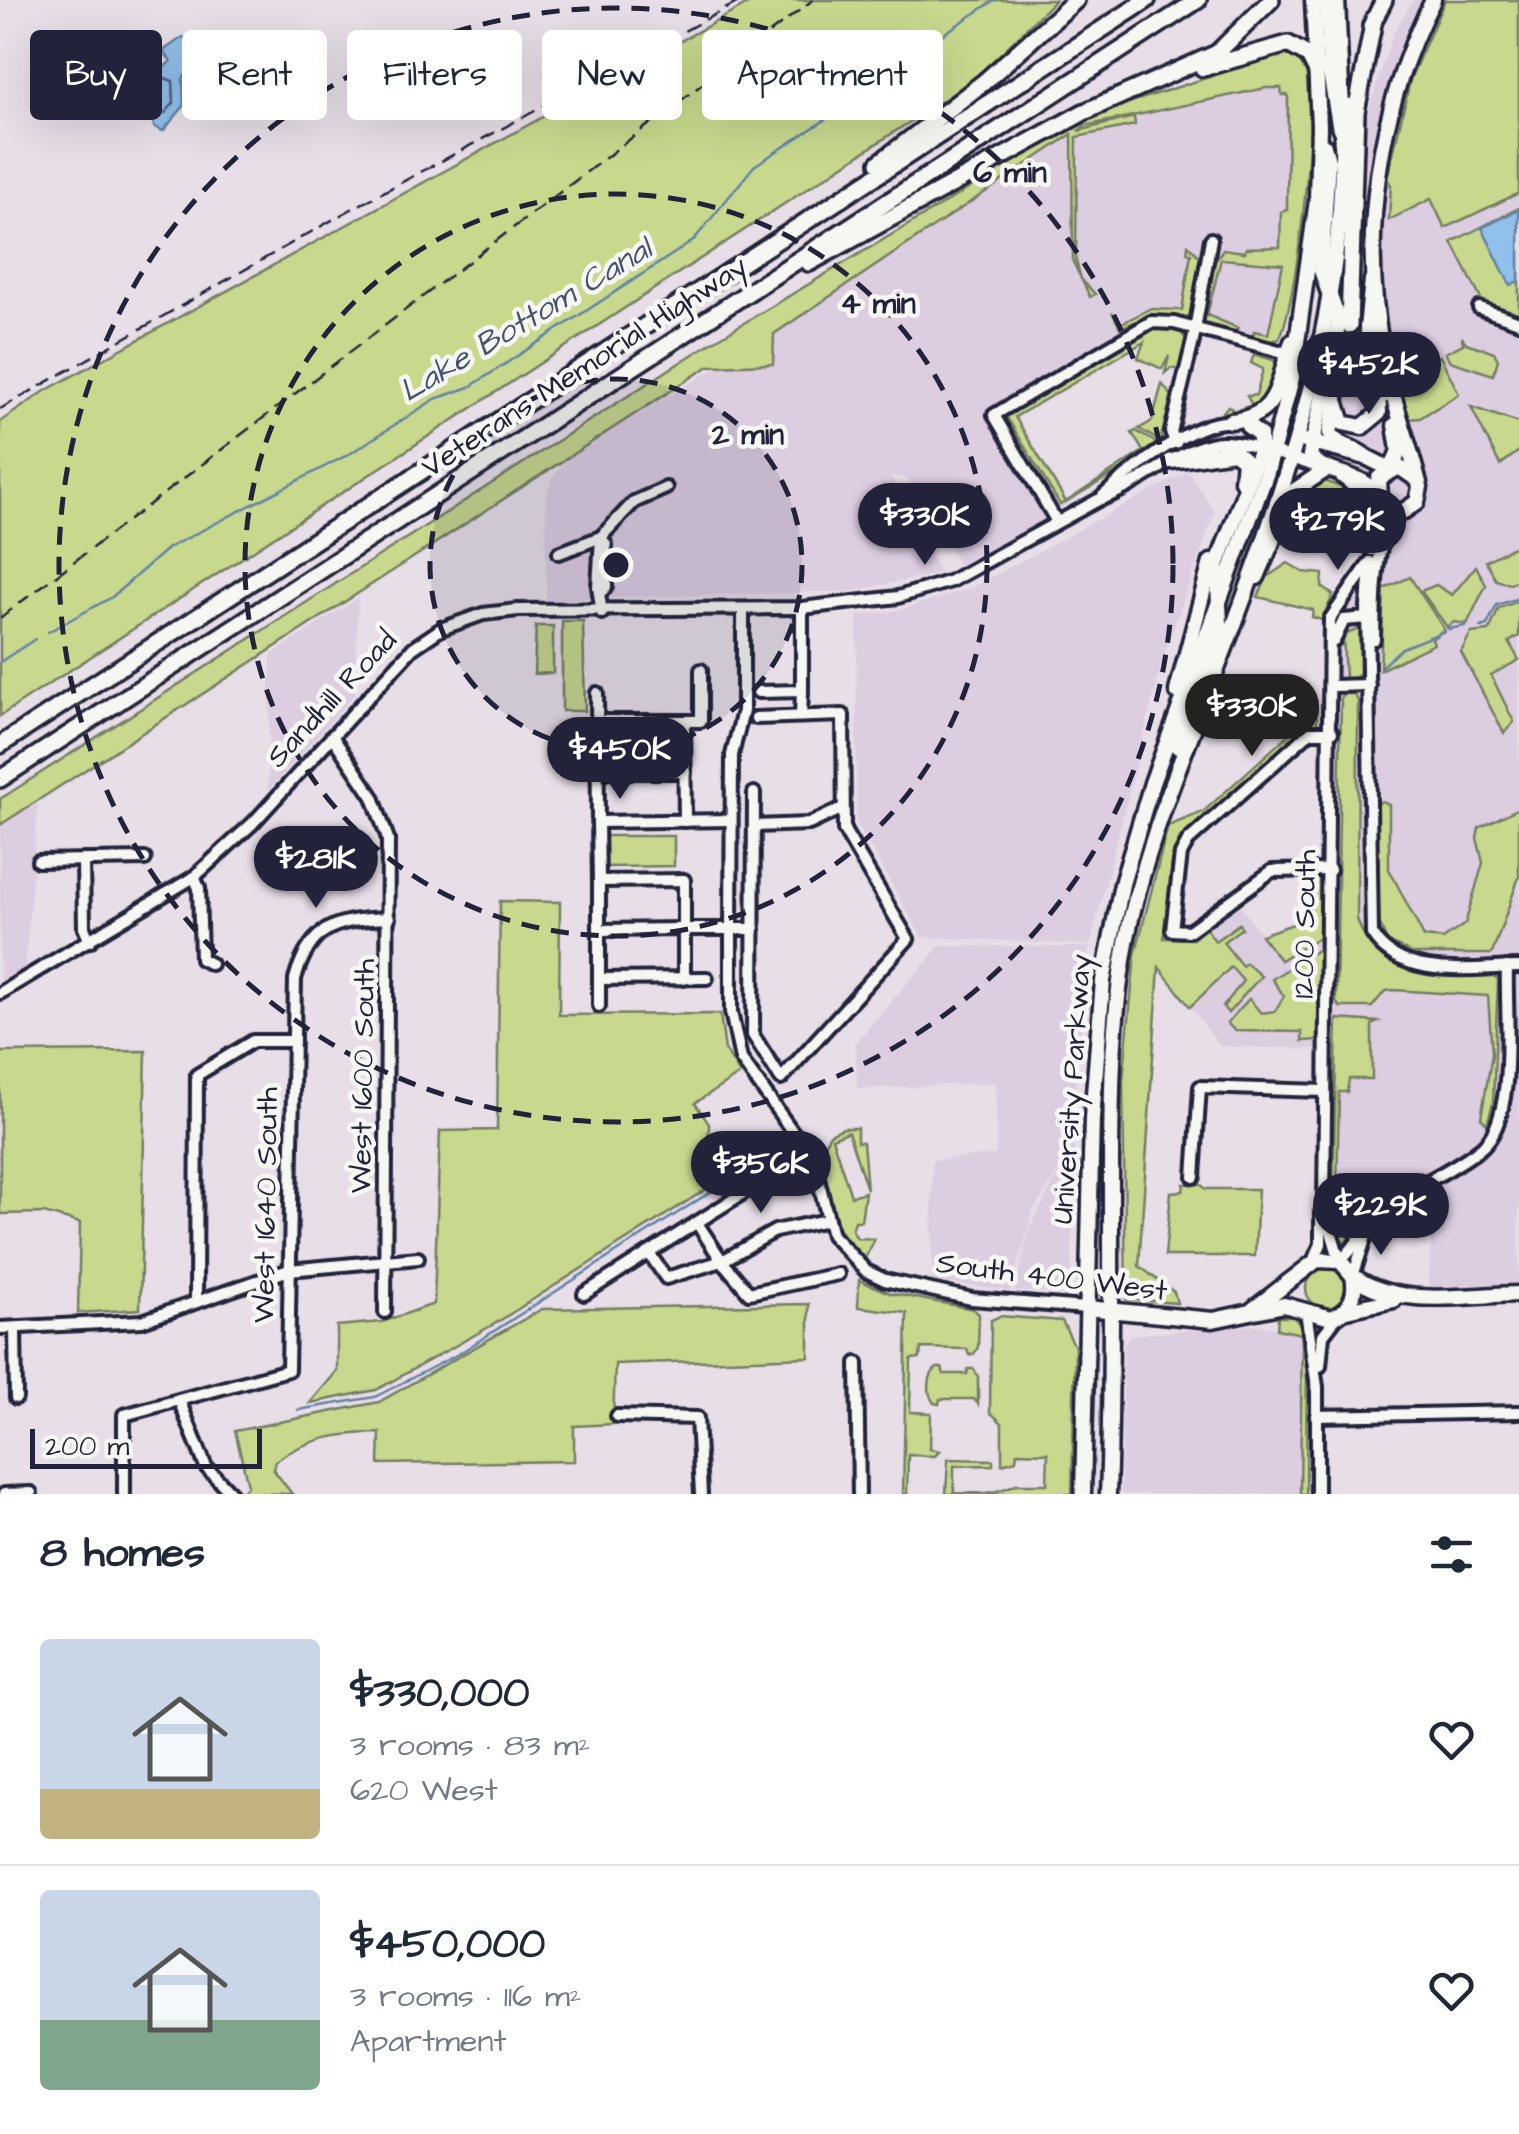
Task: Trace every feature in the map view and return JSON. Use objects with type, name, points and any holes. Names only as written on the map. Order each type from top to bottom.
[{"type":"highway","points":[[789,233],[984,82],[1076,0]]},
{"type":"highway","name":"Veterans Memorial Highway","points":[[0,745],[1147,0]]},
{"type":"highway","name":"Veterans Memorial Highway","points":[[0,778],[1198,0]]},
{"type":"highway","points":[[747,294],[871,232],[1084,112],[1175,75],[1217,53],[1271,0]]},
{"type":"highway","points":[[1327,0],[1331,75],[1342,141]]},
{"type":"highway","points":[[1342,141],[1355,73],[1384,0]]},
{"type":"highway","points":[[1349,324],[1357,98],[1374,19]]},
{"type":"highway","points":[[1175,75],[1288,44],[1309,56],[1317,72]]},
{"type":"main road","name":"University Parkway","points":[[1083,1494],[1094,1072],[1105,969],[1122,884],[1173,720],[1266,453],[1278,434],[1304,313],[1314,238],[1319,126],[1313,0]]},
{"type":"main road","points":[[1337,0],[1342,141],[1338,224],[1330,296],[1304,441],[1311,460],[1327,469],[1361,477],[1384,507],[1404,511],[1417,502],[1419,481],[1382,353],[1374,274]]},
{"type":"main road","points":[[1337,386],[1336,408],[1343,423],[1354,428],[1372,423],[1380,408],[1367,308],[1374,274],[1381,152],[1397,85],[1433,0]]},
{"type":"main road","points":[[1319,126],[1328,161],[1321,270],[1330,296]]},
{"type":"main road","points":[[1338,224],[1349,277],[1349,324],[1330,436],[1381,464]]},
{"type":"main road","points":[[1230,421],[1252,418],[1270,404],[1304,313]]},
{"type":"main road","points":[[1374,368],[1397,432],[1390,454],[1381,464],[1376,494]]},
{"type":"main road","points":[[1248,426],[1260,435],[1266,453]]},
{"type":"main road","points":[[1278,434],[1409,470],[1419,481]]},
{"type":"main road","name":"University Parkway","points":[[1108,1494],[1111,1076],[1117,997],[1140,882],[1176,763],[1242,598],[1291,460],[1304,441]]},
{"type":"main road","points":[[1172,461],[1229,450],[1240,454],[1246,466],[1210,564],[1180,672],[1173,720]]},
{"type":"main road","points":[[1242,598],[1268,560],[1294,491],[1327,469]]},
{"type":"main road","points":[[1176,763],[1181,725],[1220,624],[1218,598]]},
{"type":"main road","points":[[1414,1296],[1367,1303],[1323,1318],[1306,1311],[1300,1292],[1307,1267],[1340,1262],[1353,1276],[1380,1293],[1519,1294]]},
{"type":"main road","name":"South 400 West","points":[[1251,1311],[1307,1267]]},
{"type":"main road","points":[[1341,1313],[1354,1294],[1353,1276]]},
{"type":"main road","name":"South 400 West","points":[[1086,1308],[1213,1320],[1284,1305],[1306,1311]]},
{"type":"street","points":[[1176,443],[1171,432],[1211,239]]},
{"type":"street","points":[[1479,308],[1519,322]]},
{"type":"street","points":[[1056,522],[994,415],[1144,325],[1163,322],[1287,353]]},
{"type":"street","points":[[1230,421],[1278,434]]},
{"type":"street","name":"Sandhill Road","points":[[0,993],[194,877],[253,823],[413,648],[441,629],[483,614],[518,610],[802,608],[898,596],[951,581],[1098,500],[1210,423],[1230,421]]},
{"type":"street","name":"Sandhill Road","points":[[1098,500],[1120,494],[1172,461],[1217,442],[1327,469]]},
{"type":"street","points":[[1327,469],[1358,489],[1368,507],[1371,556]]},
{"type":"street","points":[[559,553],[601,537],[634,502],[666,488]]},
{"type":"street","points":[[1340,1262],[1356,1247],[1374,1217],[1486,1144],[1498,1126],[1504,1104],[1513,967],[1408,965],[1394,959],[1372,934],[1368,913],[1367,618],[1376,494]]},
{"type":"street","points":[[1370,680],[1386,531],[1404,511]]},
{"type":"street","points":[[601,537],[598,587],[602,591],[602,612]]},
{"type":"street","name":"1200 South","points":[[1307,1267],[1321,1244],[1324,1208],[1333,686],[1330,618],[1371,556]]},
{"type":"street","points":[[801,716],[802,608]]},
{"type":"street","points":[[649,1253],[666,1278],[722,1261],[775,1231],[827,1220],[819,1177],[806,1148],[737,1048],[731,1012],[732,755],[743,711],[743,610]]},
{"type":"street","points":[[1333,642],[1344,620],[1367,618]]},
{"type":"street","points":[[598,721],[701,721],[700,670]]},
{"type":"street","points":[[1333,686],[1370,680]]},
{"type":"street","points":[[758,692],[802,691]]},
{"type":"street","points":[[598,693],[599,1006]]},
{"type":"street","points":[[754,794],[753,1035],[781,1079],[908,939],[844,830],[840,809],[842,715],[756,718]]},
{"type":"street","points":[[684,721],[685,821]]},
{"type":"street","points":[[1330,870],[1272,871],[1188,932],[1172,930],[1181,854],[1188,840],[1310,732],[1332,732]]},
{"type":"street","name":"West 1600 South","points":[[332,736],[372,797],[388,839],[385,1312]]},
{"type":"street","points":[[598,772],[685,772]]},
{"type":"street","points":[[754,826],[809,824],[840,809]]},
{"type":"street","points":[[598,822],[732,820]]},
{"type":"street","points":[[38,862],[145,859]]},
{"type":"street","points":[[84,860],[84,928],[90,942]]},
{"type":"street","points":[[194,877],[199,888],[200,960],[211,964]]},
{"type":"street","points":[[599,881],[684,880],[684,979]]},
{"type":"street","name":"West 1640 South","points":[[179,1400],[288,1370],[296,978],[301,958],[330,925],[340,920],[390,918]]},
{"type":"street","points":[[599,930],[754,929]]},
{"type":"street","points":[[599,979],[707,978]]},
{"type":"street","points":[[196,1302],[197,1076],[253,1041],[293,1042]]},
{"type":"street","points":[[1194,1178],[1200,1087],[1324,1091]]},
{"type":"street","points":[[584,1294],[806,1148]]},
{"type":"street","name":"1200 South","points":[[1324,1208],[1340,1262]]},
{"type":"street","points":[[1353,1276],[1374,1217]]},
{"type":"street","name":"South 400 West","points":[[827,1220],[832,1236],[852,1260],[886,1280],[972,1299],[1086,1308]]},
{"type":"street","points":[[697,1223],[749,1293],[838,1274]]},
{"type":"street","points":[[0,1328],[142,1321],[289,1270],[418,1258]]},
{"type":"street","points":[[1306,1311],[1317,1386]]},
{"type":"street","points":[[1317,1494],[1316,1416],[1322,1335],[1341,1313]]},
{"type":"street","points":[[15,1328],[16,1398]]},
{"type":"street","points":[[857,1363],[859,1494]]},
{"type":"street","points":[[124,1494],[124,1415],[179,1400],[206,1466],[232,1494]]},
{"type":"street","points":[[1316,1416],[1519,1412]]},
{"type":"street","points":[[616,1416],[690,1415],[700,1424],[701,1494]]},
{"type":"street","points":[[4,1494],[31,1492]]},
{"type":"shaded area","points":[[1413,0],[1519,0],[1519,1283],[1429,1288],[1431,1224],[1364,1222],[1345,1252],[1332,1230],[1328,1204],[1335,1050],[1220,1046],[1159,965],[1238,903],[1280,959],[1317,937],[1338,937],[1338,614],[1361,561],[1366,516],[1355,491],[1327,477],[1355,330],[1362,131],[1393,34]]},
{"type":"shaded area","points":[[1288,82],[1289,245],[1264,341],[1200,327],[1211,256],[1202,255],[1188,332],[1151,327],[994,422],[1047,518],[959,565],[908,479],[891,476],[940,573],[853,591],[546,600],[546,496],[552,478],[571,454],[754,345],[1065,135],[1128,114]]},
{"type":"shaded area","points":[[1188,471],[1215,512],[1164,654],[1090,945],[922,937],[856,823],[857,616],[900,610],[971,588]]},
{"type":"shaded area","points":[[358,598],[355,694],[268,791],[271,655]]},
{"type":"shaded area","points":[[38,803],[25,968],[0,980],[0,824]]},
{"type":"shaded area","points":[[940,946],[1089,947],[1076,1072],[1071,1282],[1059,1293],[1015,1291],[1028,1232],[1064,1163],[1033,1211],[1010,1291],[932,1281],[932,1160],[996,1155],[996,1083],[857,1089],[856,1042]]},
{"type":"shaded area","points":[[1257,1325],[1302,1334],[1300,1494],[1121,1494],[1124,1344],[1130,1335]]},
{"type":"green space","points":[[755,0],[1055,0],[974,80],[943,100],[943,30],[702,30],[702,120],[913,120],[0,716],[0,422],[45,391],[542,117],[682,120],[682,40]]},
{"type":"green space","points":[[1445,0],[1519,0],[1519,193],[1445,228],[1431,199],[1389,220],[1391,185],[1387,179],[1411,77]]},
{"type":"green space","points":[[1281,54],[1298,61],[1308,78],[1310,98],[1308,168],[1292,289],[1279,339],[1268,342],[1253,336],[1254,331],[1268,334],[1283,264],[1221,259],[1207,315],[1238,328],[1233,333],[1205,326],[1202,319],[1210,269],[1223,249],[1245,252],[1246,248],[1280,247],[1281,212],[1287,210],[1288,95],[1282,95],[1281,88],[1085,126],[1078,131],[1134,117],[1135,125],[1077,137],[1076,261],[1081,278],[1073,262],[1072,134],[774,334],[773,364],[709,366],[0,825],[0,799],[712,342],[1055,137],[1103,111]]},
{"type":"green space","points":[[1519,208],[1519,317],[1484,305],[1452,242]]},
{"type":"green space","points":[[1188,245],[1200,257],[1190,315],[1150,316],[1120,328],[1112,312],[1120,324],[1150,309],[1182,310],[1191,254],[1187,253]]},
{"type":"green space","points":[[1150,329],[1180,331],[1186,339],[1179,370],[1171,368],[1165,373],[1169,356],[1162,369],[1138,358],[1144,342],[1015,417],[1066,502],[1060,505],[1006,416]]},
{"type":"green space","points":[[1462,337],[1466,343],[1494,352],[1498,360],[1493,375],[1450,361],[1445,353],[1463,344]]},
{"type":"green space","points":[[1254,354],[1276,361],[1266,399],[1241,413],[1222,413],[1228,406],[1234,411],[1252,405],[1247,396],[1256,395],[1263,369],[1251,363]]},
{"type":"green space","points":[[1440,356],[1459,394],[1420,418],[1409,419],[1394,379]]},
{"type":"green space","points":[[1162,384],[1172,396],[1160,441],[1139,429],[1152,421]]},
{"type":"green space","points":[[1471,407],[1519,423],[1519,451],[1500,465]]},
{"type":"green space","points":[[1136,431],[1157,443],[1155,450],[1072,498],[1143,451],[1132,433]]},
{"type":"green space","points":[[1321,480],[1352,491],[1365,522],[1364,541],[1359,544],[1341,534],[1321,539],[1314,530],[1288,523],[1302,492]]},
{"type":"green space","points":[[1519,544],[1519,580],[1510,584],[1496,580],[1486,561]]},
{"type":"green space","points":[[1288,563],[1303,572],[1323,574],[1322,587],[1333,595],[1322,620],[1312,617],[1313,610],[1258,597],[1267,577]]},
{"type":"green space","points":[[1476,566],[1486,585],[1467,624],[1454,622],[1447,627],[1421,591],[1436,585],[1452,595]]},
{"type":"green space","points":[[1410,577],[1444,629],[1432,639],[1434,644],[1380,670],[1384,589]]},
{"type":"green space","points":[[1519,601],[1519,636],[1509,642],[1519,660],[1491,675],[1514,722],[1504,733],[1461,652],[1471,633],[1489,631],[1499,608]]},
{"type":"green space","points":[[562,621],[583,621],[585,711],[562,711]]},
{"type":"green space","points":[[536,626],[553,626],[553,673],[534,674]]},
{"type":"green space","points":[[1360,628],[1360,673],[1355,678],[1345,678],[1343,636]]},
{"type":"green space","points":[[1354,694],[1358,701],[1357,919],[1366,938],[1393,962],[1428,971],[1487,973],[1498,979],[1493,1103],[1487,1124],[1481,1118],[1492,1054],[1488,996],[1394,990],[1385,991],[1372,1007],[1340,1007],[1336,1002],[1341,697]]},
{"type":"green space","points":[[1317,709],[1317,737],[1311,737],[1173,853],[1164,938],[1193,939],[1206,928],[1215,941],[1239,924],[1242,928],[1223,942],[1242,966],[1246,963],[1261,976],[1228,1013],[1223,1007],[1243,981],[1231,967],[1190,1007],[1159,967],[1139,1266],[1174,1292],[1177,1303],[1126,1299],[1123,1081],[1135,955],[1168,826],[1203,812]]},
{"type":"green space","points":[[1382,801],[1389,805],[1389,869],[1424,937],[1443,939],[1465,924],[1483,863],[1477,838],[1479,828],[1519,808],[1519,877],[1492,954],[1413,954],[1387,941],[1376,916],[1376,805]]},
{"type":"green space","points":[[603,836],[674,836],[674,866],[603,867]]},
{"type":"green space","points":[[1313,877],[1321,877],[1320,937],[1280,960],[1261,935],[1311,918]]},
{"type":"green space","points":[[500,901],[560,902],[559,1015],[720,1014],[725,1050],[740,1074],[695,1103],[709,1124],[708,1188],[496,1323],[376,1390],[310,1403],[337,1371],[337,1326],[382,1322],[434,1304],[440,1131],[497,1130]]},
{"type":"green space","points":[[1320,948],[1320,1040],[1302,1041],[1302,1032],[1235,1031],[1227,1023],[1249,999],[1261,1013],[1275,1011],[1284,996],[1272,979]]},
{"type":"green space","points":[[1337,1019],[1378,1022],[1372,1025],[1372,1079],[1349,1079],[1347,1092],[1339,1092],[1337,1193],[1333,1193]]},
{"type":"green space","points":[[146,1051],[140,1309],[78,1313],[80,1223],[44,1213],[0,1214],[0,1052]]},
{"type":"green space","points":[[843,1128],[857,1128],[857,1142],[863,1142],[867,1189],[848,1132],[832,1138],[851,1196],[865,1192],[861,1221],[855,1221],[852,1230],[857,1238],[875,1239],[865,1258],[853,1251],[838,1227],[819,1153],[830,1134]]},
{"type":"green space","points":[[1184,1184],[1200,1184],[1206,1189],[1258,1189],[1255,1256],[1165,1256],[1171,1192],[1183,1191]]},
{"type":"green space","points":[[1374,1203],[1346,1242],[1337,1241],[1332,1233],[1332,1204]]},
{"type":"green space","points":[[1326,1268],[1340,1274],[1346,1288],[1340,1302],[1326,1308],[1312,1302],[1306,1288],[1312,1274]]},
{"type":"green space","points":[[859,1280],[890,1293],[973,1309],[979,1314],[978,1347],[974,1354],[969,1355],[967,1349],[921,1348],[920,1358],[911,1359],[910,1412],[931,1413],[930,1449],[940,1451],[935,1456],[908,1455],[907,1494],[903,1494],[907,1313],[858,1307]]},
{"type":"green space","points":[[809,1304],[809,1357],[615,1364],[613,1424],[574,1426],[574,1461],[379,1464],[380,1433],[351,1434],[312,1442],[275,1461],[273,1469],[292,1494],[241,1493],[248,1485],[235,1431],[379,1402],[542,1309]]},
{"type":"green space","points":[[1000,1316],[1062,1321],[1075,1347],[1072,1494],[946,1494],[948,1459],[993,1460],[993,1465],[954,1466],[954,1493],[988,1493],[1016,1484],[1047,1484],[1048,1453],[1017,1452],[1016,1460],[1002,1464],[1002,1423],[990,1412],[991,1320]]},
{"type":"green space","points":[[1278,1317],[1294,1317],[1307,1335],[1306,1494],[1300,1494],[1302,1334],[1277,1329]]},
{"type":"green space","points":[[937,1368],[942,1368],[944,1374],[967,1374],[968,1369],[974,1369],[978,1377],[978,1404],[974,1399],[940,1399],[939,1404],[934,1403],[929,1385]]},
{"type":"water","points":[[182,38],[182,108],[163,131],[154,127],[153,120],[162,120],[162,69],[171,61],[163,51]]},
{"type":"water","points":[[1519,210],[1519,281],[1510,285],[1482,228]]},
{"type":"waterway","name":"Lake Bottom Canal","points":[[48,632],[112,597],[168,548],[351,453],[435,399],[470,387],[693,241],[754,166],[825,120],[857,91],[995,0]]},
{"type":"waterway","points":[[1481,627],[1487,625],[1497,605],[1519,598]]},
{"type":"waterway","points":[[1448,629],[1465,626]]},
{"type":"waterway","points":[[1382,666],[1402,648],[1445,631]]},
{"type":"waterway","name":"Lake Bottom Canal","points":[[0,662],[35,639]]},
{"type":"waterway","points":[[298,1410],[375,1397],[460,1353],[782,1146]]},
{"type":"railway","points":[[0,409],[348,211],[742,0]]},
{"type":"railway","points":[[0,618],[813,0]]}]
